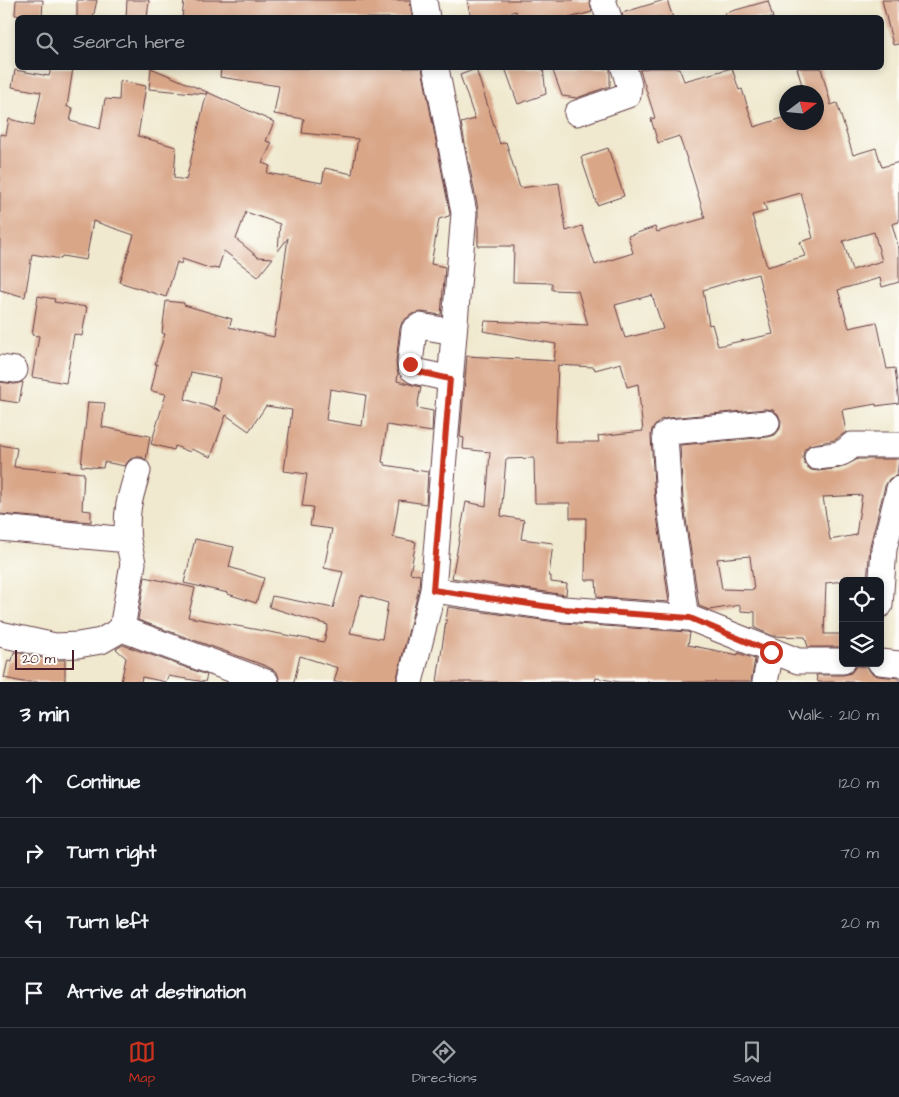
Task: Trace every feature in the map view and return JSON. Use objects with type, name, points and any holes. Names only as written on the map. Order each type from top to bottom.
[{"type":"street","points":[[424,0],[426,15]]},
{"type":"street","points":[[410,682],[433,590],[464,213],[441,70]]},
{"type":"street","points":[[577,113],[628,95],[624,70]]},
{"type":"street","points":[[450,379],[415,371],[411,368],[410,364],[416,327],[420,326],[454,332]]},
{"type":"street","points":[[686,618],[669,500],[665,436],[669,432],[767,423]]},
{"type":"street","points":[[817,458],[839,455],[847,451],[852,445],[899,445]]},
{"type":"street","points":[[0,634],[55,646],[78,646],[102,641],[122,629],[133,563],[126,520],[128,504],[138,471]]},
{"type":"street","points":[[882,577],[884,549],[899,489]]},
{"type":"street","points":[[0,528],[128,540]]},
{"type":"street","points":[[433,590],[564,609],[686,618],[798,661],[839,661]]},
{"type":"street","points":[[122,629],[266,682]]},
{"type":"street","points":[[765,682],[771,652]]},
{"type":"street","points":[[884,662],[899,664]]},
{"type":"building","points":[[16,0],[43,0],[42,15],[15,15]]},
{"type":"building","points":[[77,0],[97,0],[94,15],[77,15]]},
{"type":"building","points":[[127,0],[149,0],[147,15],[126,15]]},
{"type":"building","points":[[184,0],[410,0],[412,15],[182,15]]},
{"type":"building","points":[[467,0],[589,0],[592,12],[580,15],[517,15],[516,11],[501,15],[470,15]]},
{"type":"building","points":[[667,0],[672,15],[622,15],[622,13]]},
{"type":"building","points":[[882,0],[899,0],[899,44],[893,45]]},
{"type":"building","points":[[768,1],[772,15],[725,15],[725,13]]},
{"type":"building","points":[[15,70],[49,76],[50,70],[73,70],[67,107],[73,108],[70,121],[100,129],[105,99],[119,100],[120,81],[146,86],[138,136],[176,147],[174,178],[186,180],[207,92],[274,122],[266,141],[272,143],[262,163],[270,166],[267,173],[322,183],[325,168],[352,174],[358,139],[302,133],[304,119],[274,114],[279,86],[220,77],[221,70],[422,70],[450,214],[439,219],[431,264],[445,267],[441,315],[422,312],[412,314],[402,322],[396,362],[397,381],[421,387],[417,408],[433,411],[432,432],[387,425],[382,462],[385,465],[428,472],[426,504],[399,500],[393,537],[416,542],[410,573],[420,575],[419,588],[396,682],[334,682],[338,668],[300,656],[294,682],[280,682],[277,672],[266,666],[138,620],[145,577],[195,588],[188,617],[324,642],[328,625],[269,607],[272,596],[333,608],[343,572],[324,568],[332,529],[310,526],[313,507],[302,506],[307,474],[284,471],[292,410],[266,406],[249,431],[226,415],[211,457],[191,449],[190,452],[175,446],[174,450],[151,444],[166,394],[151,391],[157,364],[155,364],[165,334],[162,333],[166,301],[184,303],[184,305],[232,319],[229,327],[274,337],[288,238],[278,251],[280,224],[246,212],[236,239],[258,257],[273,258],[258,277],[224,251],[218,269],[212,269],[182,259],[181,264],[177,262],[166,297],[119,282],[134,235],[93,221],[86,260],[62,256],[61,259],[32,254],[25,297],[0,290],[0,134],[6,135],[9,119],[34,125],[41,92],[12,87]],"holes":[[[191,372],[220,378],[214,407],[221,411],[185,399]],[[330,389],[366,395],[362,426],[326,420]],[[361,595],[388,603],[382,639],[350,633]]]},
{"type":"building","points":[[151,70],[156,70],[207,92],[206,94],[149,89]]},
{"type":"building","points":[[476,70],[500,144],[506,142],[520,188],[559,183],[566,231],[582,226],[595,265],[633,253],[628,236],[655,227],[657,232],[705,218],[679,136],[658,143],[651,119],[655,118],[640,70],[680,70],[684,81],[725,70],[733,70],[739,90],[742,89],[754,127],[779,119],[779,130],[824,130],[824,85],[802,85],[798,70],[822,70],[831,105],[837,103],[853,155],[876,148],[882,167],[899,162],[899,222],[892,224],[899,249],[899,282],[882,287],[880,278],[838,290],[849,328],[877,322],[887,369],[895,368],[899,403],[876,406],[876,404],[842,410],[846,432],[835,440],[809,445],[804,450],[803,458],[805,465],[811,470],[818,471],[840,468],[858,459],[899,459],[897,475],[889,479],[885,486],[870,546],[867,577],[839,577],[839,581],[826,583],[824,634],[839,634],[839,647],[808,647],[805,637],[773,636],[755,628],[755,612],[740,611],[740,605],[709,610],[699,606],[683,499],[680,445],[775,435],[780,429],[781,421],[778,414],[773,410],[766,409],[668,418],[660,420],[652,429],[655,501],[669,602],[597,597],[596,580],[585,580],[586,518],[570,518],[570,503],[535,503],[534,458],[506,459],[501,516],[524,520],[521,539],[553,543],[549,576],[551,576],[551,582],[567,584],[566,595],[452,578],[466,502],[486,506],[490,452],[463,449],[464,438],[460,437],[467,356],[554,361],[556,344],[483,331],[485,321],[588,325],[578,291],[552,290],[552,283],[513,282],[514,246],[478,246],[478,209],[461,123],[475,119],[460,75]],"holes":[[[801,193],[813,238],[800,242],[805,256],[767,267],[752,215],[767,211],[764,203]],[[874,232],[882,261],[852,270],[843,241]],[[758,274],[773,334],[718,346],[712,324],[709,325],[703,290]],[[652,295],[663,329],[625,338],[615,305]],[[621,363],[627,387],[638,384],[643,431],[598,436],[599,442],[555,442],[558,365],[594,367],[595,370]],[[862,495],[856,535],[830,540],[823,497]],[[750,556],[754,590],[722,589],[717,559]]]},
{"type":"building","points":[[506,70],[543,70],[546,94],[518,104]]},
{"type":"building","points":[[553,70],[610,70],[610,86],[577,98],[562,96]]},
{"type":"building","points":[[608,148],[624,196],[597,205],[581,157]]},
{"type":"building","points":[[38,296],[55,299],[54,302],[87,307],[82,336],[74,334],[66,383],[32,377],[39,336],[32,335]]},
{"type":"building","points":[[0,382],[14,384],[23,382],[19,403],[0,400]]},
{"type":"building","points":[[88,402],[105,403],[102,427],[150,436],[146,460],[142,457],[134,457],[125,466],[104,462],[103,468],[81,466]]},
{"type":"building","points":[[0,445],[17,448],[14,467],[84,473],[82,510],[91,511],[91,522],[0,514]]},
{"type":"building","points":[[195,539],[234,547],[229,567],[264,578],[256,603],[228,593],[184,583]]},
{"type":"building","points":[[448,607],[563,623],[687,632],[690,633],[688,645],[738,655],[738,653],[755,659],[751,682],[619,682],[596,678],[595,682],[437,682]]},
{"type":"building","points":[[123,645],[207,675],[205,682],[168,676],[166,682],[142,677],[141,682],[121,682],[126,658],[116,649]]},
{"type":"building","points":[[14,652],[52,660],[65,660],[65,682],[23,682],[4,678],[8,660],[12,661]]},
{"type":"building","points":[[855,667],[867,667],[871,673],[878,676],[899,678],[899,682],[818,682],[816,675],[843,675],[851,673]]},
{"type":"route","points":[[410,364],[411,368],[415,371],[450,379],[433,590],[564,609],[690,618],[771,652]]}]
